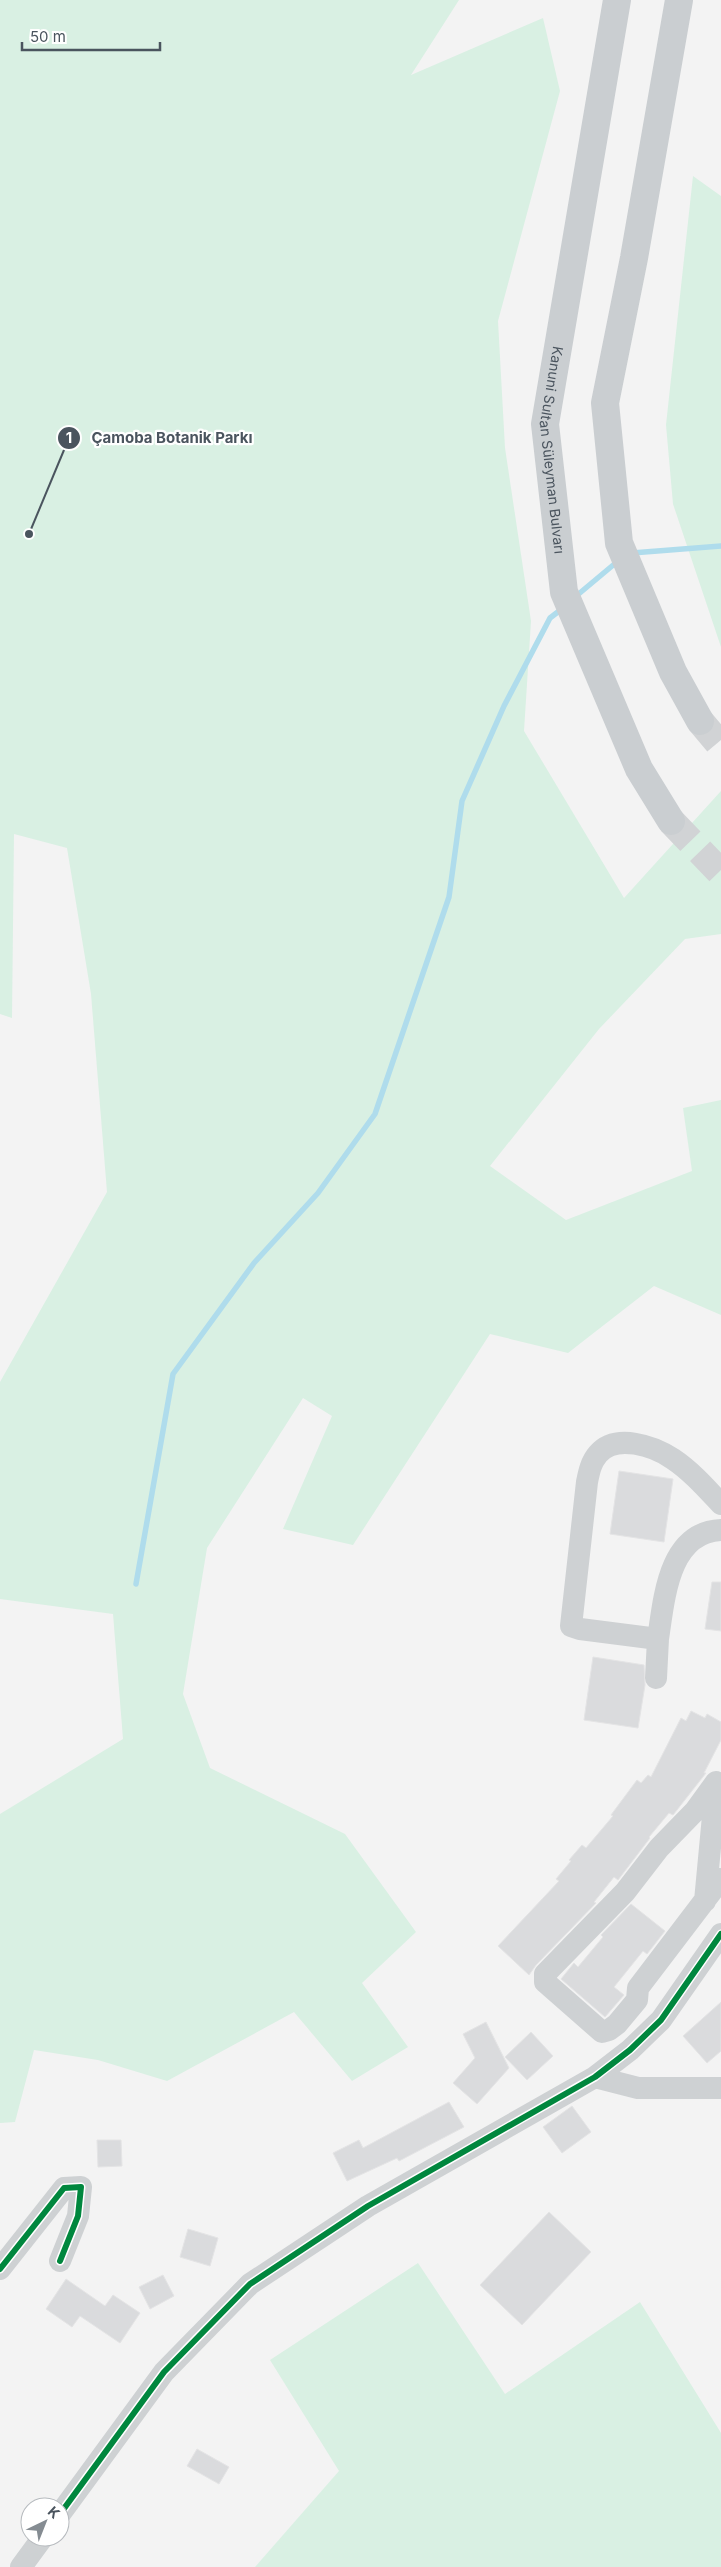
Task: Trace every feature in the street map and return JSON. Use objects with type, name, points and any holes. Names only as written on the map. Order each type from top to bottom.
[{"type":"main road","name":"Kanuni Sultan Süleyman Bulvarı","points":[[617,0],[545,424],[564,592],[639,770],[671,821]]},
{"type":"main road","points":[[679,0],[634,258],[605,403],[620,544],[673,672],[700,721]]},
{"type":"street","points":[[658,1639],[580,1629],[571,1626],[587,1482],[592,1463],[599,1452],[614,1444],[631,1442],[650,1448],[672,1458],[721,1504]]},
{"type":"street","points":[[656,1678],[658,1639],[667,1585],[673,1563],[700,1535],[721,1530]]},
{"type":"street","points":[[705,1902],[718,1777]]},
{"type":"street","points":[[718,1777],[695,1811],[659,1848],[625,1892],[545,1974],[545,1982],[602,2032],[609,2030],[637,2000],[638,1988],[721,1879]]},
{"type":"street","points":[[70,2500],[164,2372],[250,2284],[368,2206],[595,2077],[630,2050],[661,2020],[721,1934]]},
{"type":"street","points":[[595,2077],[638,2088],[721,2088]]},
{"type":"street","points":[[0,2269],[64,2188],[82,2187],[78,2216],[60,2261]]},
{"type":"street","points":[[22,2567],[36,2547]]},
{"type":"green space","points":[[0,0],[459,0],[411,75],[543,18],[560,91],[498,321],[505,448],[531,621],[524,731],[624,898],[721,791],[721,934],[685,939],[599,1029],[490,1166],[566,1220],[692,1171],[683,1108],[721,1100],[721,1315],[654,1286],[568,1353],[490,1334],[353,1545],[283,1529],[332,1416],[303,1398],[207,1548],[183,1694],[210,1768],[345,1834],[416,1932],[362,1983],[408,2047],[352,2081],[294,2012],[167,2081],[98,2060],[34,2050],[15,2122],[0,2123],[0,1814],[123,1739],[113,1614],[0,1599],[0,1382],[107,1192],[91,994],[67,848],[14,834],[12,1018],[0,1014]]},
{"type":"green space","points":[[693,176],[721,196],[721,647],[673,504],[666,425]]},
{"type":"green space","points":[[418,2263],[505,2394],[640,2302],[721,2433],[721,2567],[255,2567],[339,2471],[270,2360]]},
{"type":"building","points":[[619,1471],[673,1479],[664,1542],[610,1534]]},
{"type":"building","points":[[712,1582],[721,1582],[721,1631],[705,1629]]},
{"type":"building","points":[[593,1657],[644,1665],[645,1685],[638,1728],[584,1720]]},
{"type":"building","points":[[691,1711],[705,1718],[707,1714],[721,1722],[721,1740],[704,1773],[706,1773],[673,1815],[669,1813],[649,1837],[618,1880],[614,1877],[594,1902],[596,1903],[536,1965],[529,1975],[498,1946],[559,1881],[556,1879],[571,1861],[569,1860],[582,1845],[586,1848],[613,1816],[611,1815],[637,1780],[641,1783],[648,1775],[651,1777],[681,1718],[686,1721]]},
{"type":"building","points":[[631,1904],[665,1931],[647,1954],[643,1951],[614,1987],[624,1995],[605,2017],[561,1979],[574,1963],[578,1967],[603,1937],[601,1935]]},
{"type":"building","points":[[721,2002],[721,2051],[707,2063],[683,2036]]},
{"type":"building","points":[[486,2022],[509,2068],[477,2104],[453,2083],[475,2058],[463,2034]]},
{"type":"building","points":[[531,2032],[553,2056],[527,2080],[505,2057]]},
{"type":"building","points":[[449,2102],[464,2127],[399,2161],[397,2158],[347,2181],[333,2153],[359,2140],[363,2148]]},
{"type":"building","points":[[572,2106],[591,2132],[562,2153],[543,2127]]},
{"type":"building","points":[[97,2140],[121,2140],[122,2166],[98,2167]]},
{"type":"building","points":[[549,2212],[591,2252],[522,2325],[480,2285]]},
{"type":"building","points":[[188,2229],[218,2238],[210,2266],[180,2257]]},
{"type":"building","points":[[163,2275],[174,2296],[150,2309],[139,2287]]},
{"type":"building","points":[[66,2279],[105,2306],[113,2295],[140,2313],[120,2343],[80,2316],[72,2327],[46,2309]]},
{"type":"building","points":[[197,2449],[229,2467],[219,2484],[187,2466]]},
{"type":"waterway","points":[[632,553],[721,546]]},
{"type":"waterway","points":[[575,597],[618,561]]},
{"type":"waterway","points":[[136,1584],[173,1374],[254,1263],[318,1193],[375,1114],[449,897],[462,801],[504,706],[550,618],[563,608]]},
{"type":"tunnel","points":[[700,721],[721,746]]},
{"type":"tunnel","points":[[671,821],[721,873]]},
{"type":"cycle path","points":[[70,2500],[164,2372],[250,2284],[368,2206],[595,2077],[630,2050],[661,2020],[721,1934]]},
{"type":"cycle path","points":[[0,2269],[64,2188],[81,2187],[78,2216],[60,2261]]},
{"type":"place","name":"Çamoba Botanik Parkı","points":[[29,534]]}]
